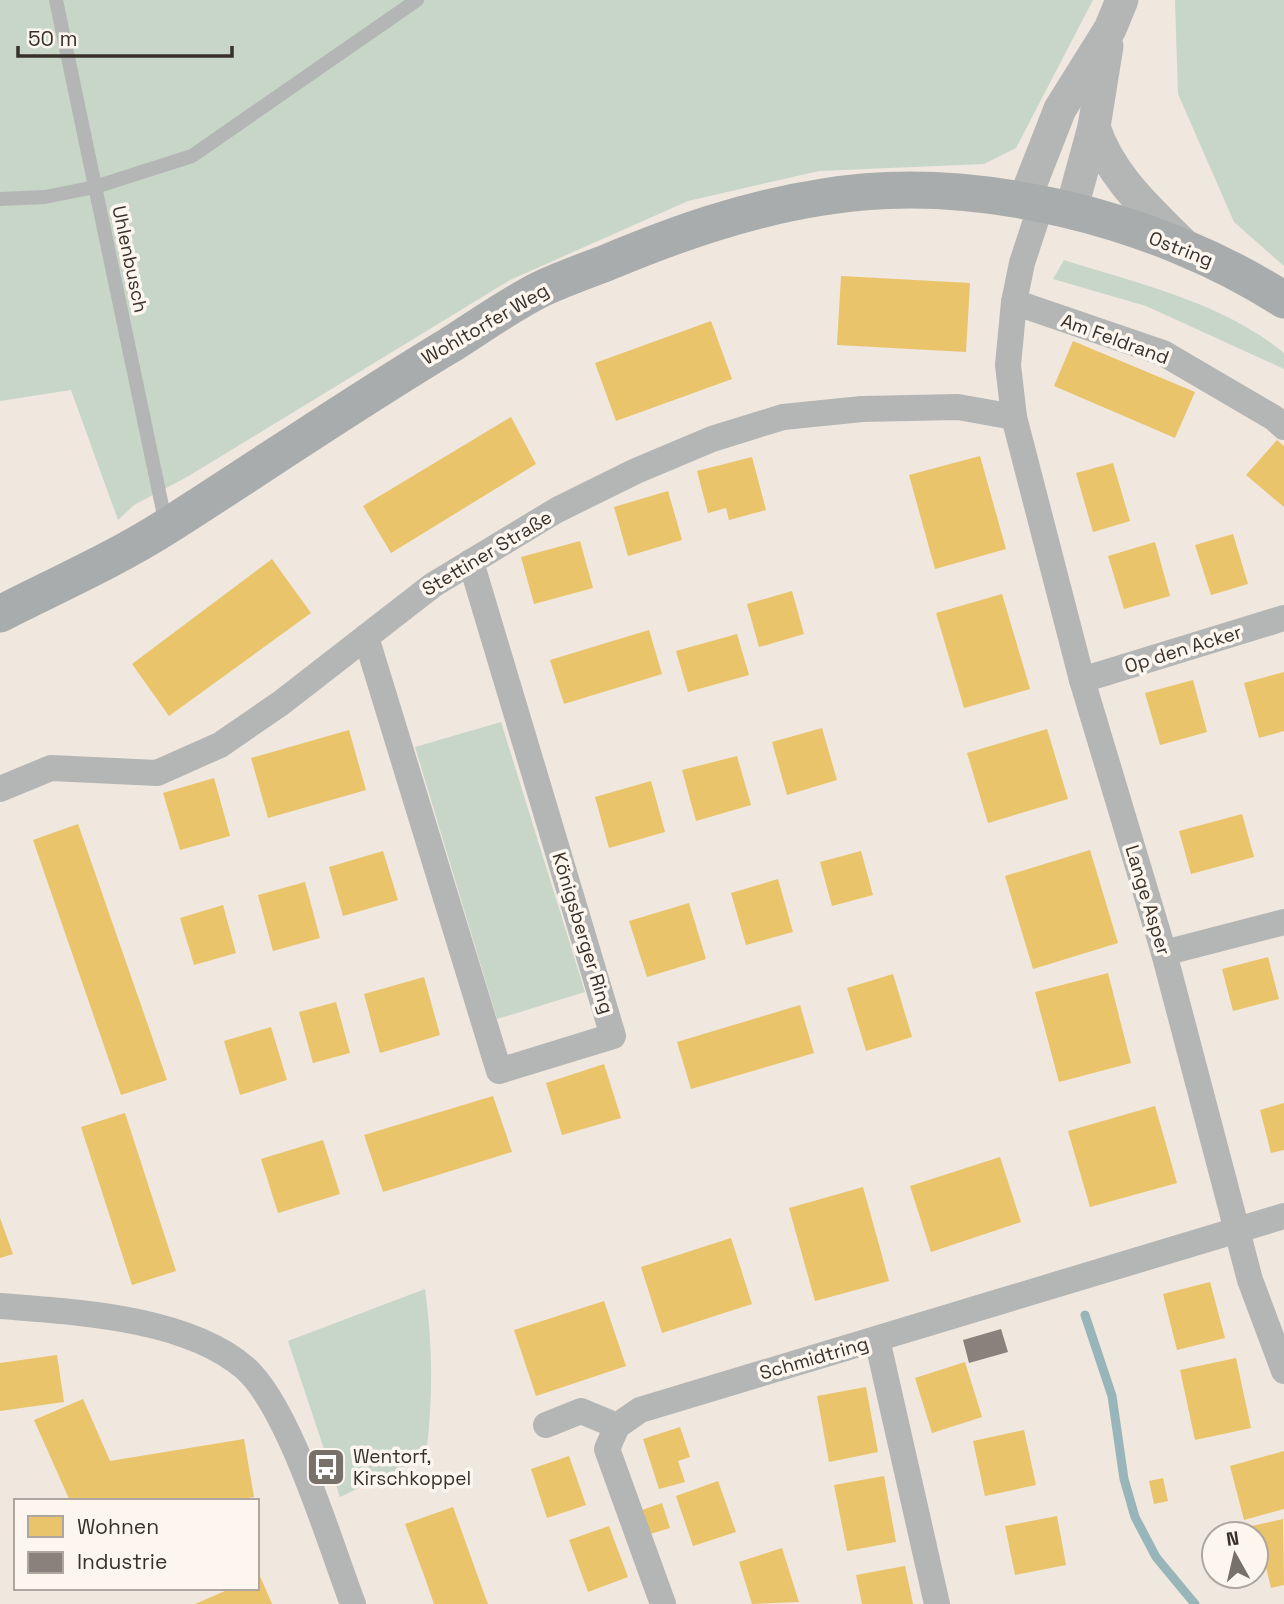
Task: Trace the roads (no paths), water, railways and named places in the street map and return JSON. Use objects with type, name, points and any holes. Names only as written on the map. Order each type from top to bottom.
[{"type":"main road","name":"Wohltorfer Weg","points":[[0,614],[167,526],[379,387],[540,289],[696,226],[823,197],[892,191],[950,193],[1045,206]]},
{"type":"main road","name":"Ostring","points":[[1045,206],[1188,248],[1284,300]]},
{"type":"street","points":[[1045,206],[1094,127],[1116,15]]},
{"type":"street","points":[[1045,206],[1060,109],[1116,15]]},
{"type":"street","points":[[1094,127],[1105,156],[1130,189],[1188,248]]},
{"type":"street","name":"Lange Asper","points":[[1045,206],[1022,263],[1014,302],[1008,365],[1014,417],[1082,680],[1164,953],[1250,1280],[1284,1371]]},
{"type":"street","name":"Am Feldrand","points":[[1014,302],[1163,354],[1274,418],[1284,427]]},
{"type":"street","name":"Stettiner Straße","points":[[0,789],[51,768],[157,772],[220,745],[366,638],[405,604],[471,562],[558,510],[636,471],[712,439],[783,417],[862,409],[958,407],[1014,417]]},
{"type":"street","name":"Königsberger Ring","points":[[366,638],[499,1071],[613,1036],[471,562]]},
{"type":"street","name":"Op den Acker","points":[[1082,680],[1284,618]]},
{"type":"street","points":[[1164,953],[1284,922]]},
{"type":"street","points":[[877,1339],[1284,1216]]},
{"type":"street","points":[[0,1306],[60,1302],[198,1340],[245,1368],[277,1411],[353,1604]]},
{"type":"street","name":"Schmidtring","points":[[617,1426],[640,1410],[877,1339],[937,1604]]},
{"type":"street","points":[[546,1425],[581,1411],[617,1426],[607,1450],[663,1604]]},
{"type":"lane","name":"Uhlenbusch","points":[[56,0],[167,526]]},
{"type":"lane","points":[[0,199],[45,197],[95,187],[192,156],[417,0]]},
{"type":"waterway","points":[[1085,1315],[1112,1396],[1124,1479],[1135,1517],[1156,1557],[1195,1604]]},
{"type":"place","name":"Wentorf, Kirschkoppel","points":[[326,1467]]}]
